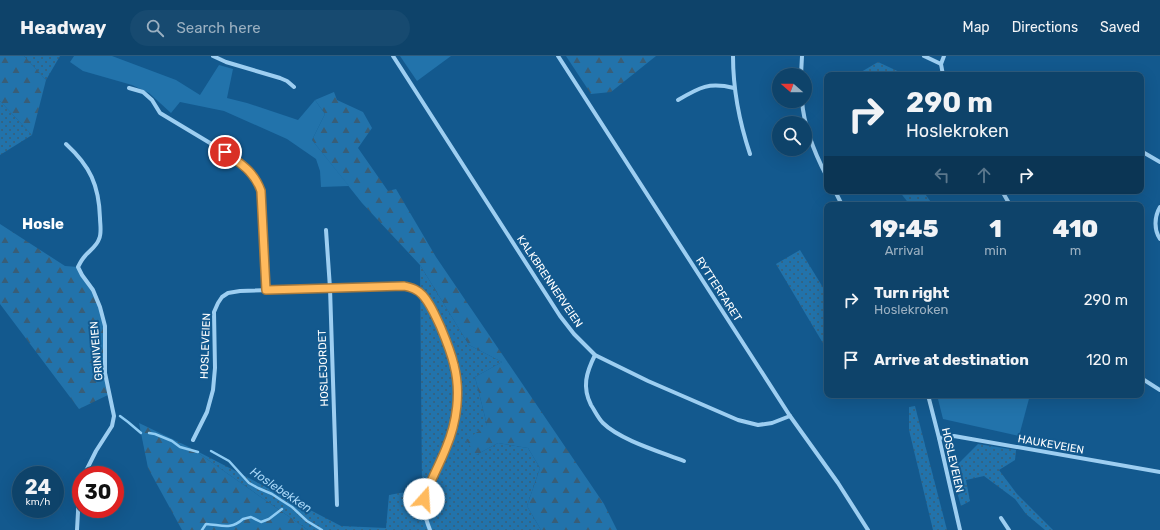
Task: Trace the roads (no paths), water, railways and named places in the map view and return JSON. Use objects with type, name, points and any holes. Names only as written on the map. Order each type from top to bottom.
[{"type":"street","points":[[213,56],[226,62],[280,78],[287,81],[294,87]]},
{"type":"street","name":"KALKBRENNERVEIEN","points":[[393,56],[560,316],[574,334],[595,355],[648,381],[738,420],[758,425],[772,423],[790,416]]},
{"type":"street","name":"RYTTERFARET","points":[[558,56],[790,416],[838,484],[868,530]]},
{"type":"street","points":[[733,56],[734,88],[737,107],[750,154]]},
{"type":"street","points":[[801,68],[802,56]]},
{"type":"street","points":[[924,56],[941,64]]},
{"type":"street","points":[[942,72],[941,64],[944,56]]},
{"type":"street","points":[[678,100],[703,87],[723,86],[734,88]]},
{"type":"street","points":[[129,88],[143,92],[152,100],[160,113],[216,146],[243,166],[257,181],[261,191],[266,290]]},
{"type":"street","points":[[803,108],[806,126],[824,171]]},
{"type":"street","name":"GRINIVEIEN","points":[[66,144],[78,155],[90,171],[99,198],[101,232],[99,240],[83,258],[78,267],[100,307],[105,326],[105,373],[114,416],[112,426],[88,466]]},
{"type":"street","points":[[1144,153],[1160,162]]},
{"type":"street","points":[[1160,207],[1157,211],[1155,226],[1160,239]]},
{"type":"street","name":"HOSLEJORDET","points":[[326,230],[330,288],[336,506]]},
{"type":"street","name":"HOSLEVEIEN","points":[[192,440],[207,412],[213,390],[215,368],[214,312],[222,297],[228,293],[240,291],[266,290],[404,286],[416,290],[423,295],[439,323],[454,365],[457,384],[457,408],[450,436],[446,448],[429,483],[424,499],[424,512],[430,530]]},
{"type":"street","points":[[595,355],[588,369],[585,389],[595,413],[603,423],[612,431],[631,440],[684,461]]},
{"type":"street","points":[[1144,380],[1160,390]]},
{"type":"street","name":"HOSLEVEIEN","points":[[929,398],[960,530]]},
{"type":"street","name":"HAUKEVEIEN","points":[[939,438],[954,436],[1160,472]]},
{"type":"street","points":[[77,530],[78,518]]},
{"type":"street","points":[[1001,518],[1009,530]]},
{"type":"waterway","name":"Hoslebekken","points":[[120,416],[141,433]]},
{"type":"waterway","name":"Hoslebekken","points":[[149,433],[172,441],[180,447],[198,452]]},
{"type":"waterway","name":"Hoslebekken","points":[[211,451],[229,461],[249,483],[272,494],[292,507],[307,521],[322,530]]},
{"type":"waterway","points":[[202,530],[206,524],[230,526],[243,519],[251,517],[261,522],[269,519],[282,509]]},
{"type":"district","name":"Hosle","points":[[43,224]]}]
